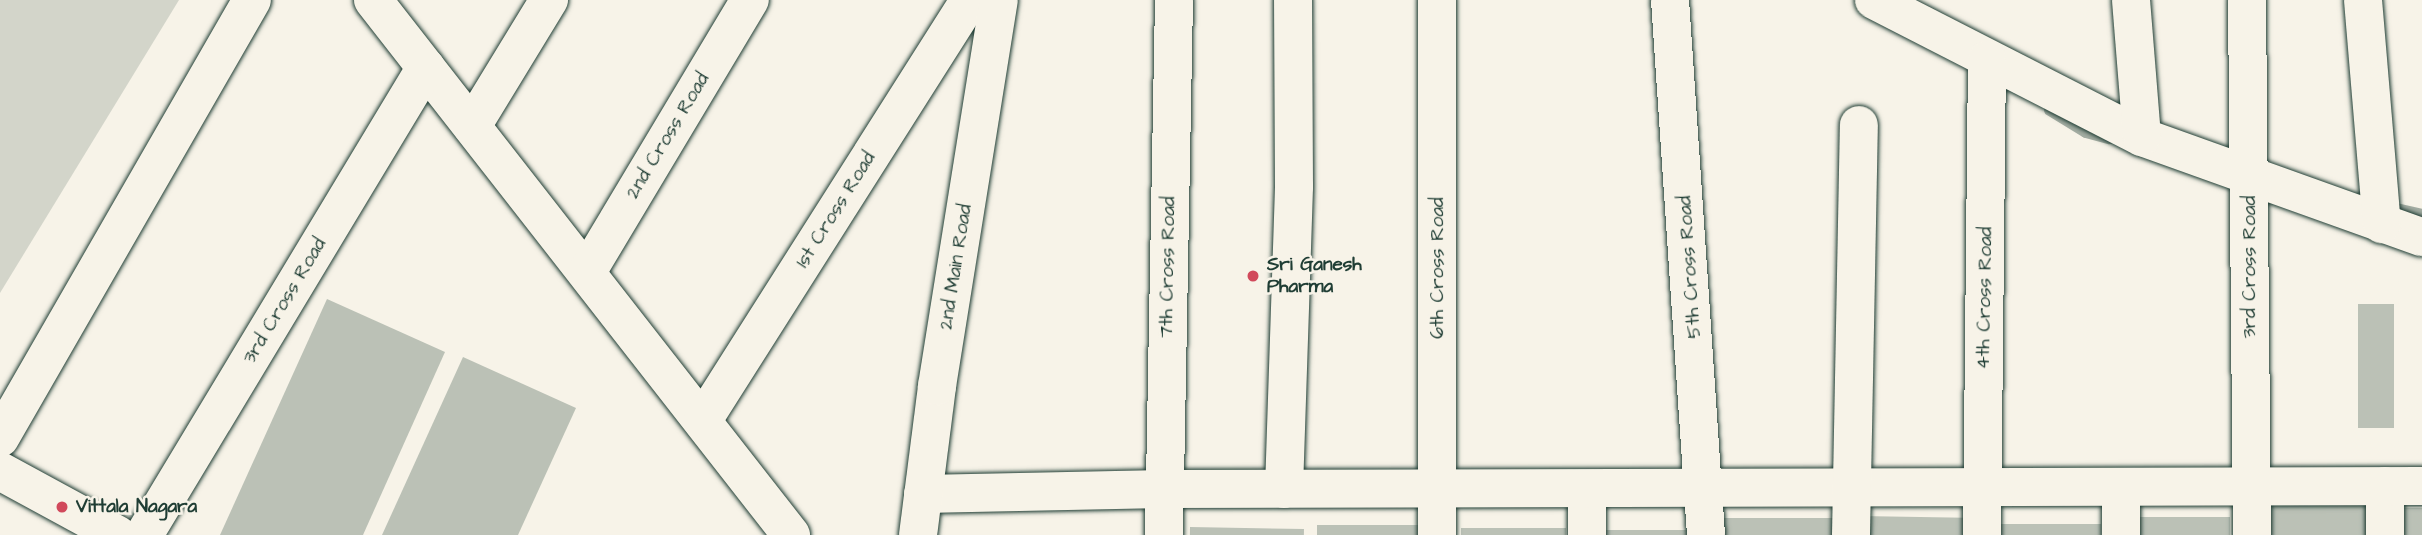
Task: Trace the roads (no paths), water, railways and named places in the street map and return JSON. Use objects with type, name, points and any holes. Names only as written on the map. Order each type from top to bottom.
[{"type":"street","points":[[0,438],[252,0]]},
{"type":"street","points":[[373,0],[791,535]]},
{"type":"street","points":[[472,126],[549,0]]},
{"type":"street","name":"2nd Cross Road","points":[[587,272],[750,0]]},
{"type":"street","name":"1st Cross Road","points":[[703,420],[970,0]]},
{"type":"street","name":"2nd Main Road","points":[[918,535],[999,0]]},
{"type":"street","name":"7th Cross Road","points":[[1164,535],[1174,0]]},
{"type":"street","points":[[1284,489],[1294,186],[1293,0]]},
{"type":"street","name":"6th Cross Road","points":[[1437,0],[1437,535]]},
{"type":"street","name":"5th Cross Road","points":[[1670,0],[1706,488],[1706,535]]},
{"type":"street","points":[[1874,0],[1987,61],[2142,137],[2249,177],[2381,213],[2422,237]]},
{"type":"street","points":[[2131,0],[2142,137]]},
{"type":"street","name":"3rd Cross Road","points":[[2247,0],[2252,535]]},
{"type":"street","points":[[2364,0],[2381,213]]},
{"type":"street","name":"4th Cross Road","points":[[1982,535],[1987,61]]},
{"type":"street","name":"3rd Cross Road","points":[[144,535],[426,67]]},
{"type":"street","points":[[1851,535],[1859,125]]},
{"type":"street","points":[[0,471],[99,530]]},
{"type":"street","points":[[2385,486],[2385,535]]},
{"type":"street","points":[[923,494],[1164,489],[2422,486]]},
{"type":"street","points":[[2121,487],[2121,535]]},
{"type":"street","points":[[1587,489],[1587,535]]},
{"type":"waterway","points":[[2050,110],[2086,132],[2109,138]]},
{"type":"waterway","points":[[2392,208],[2422,215]]},
{"type":"place","name":"Sri Ganesh Pharma","points":[[1253,276]]},
{"type":"place","name":"Vittala Nagara","points":[[62,507]]}]
